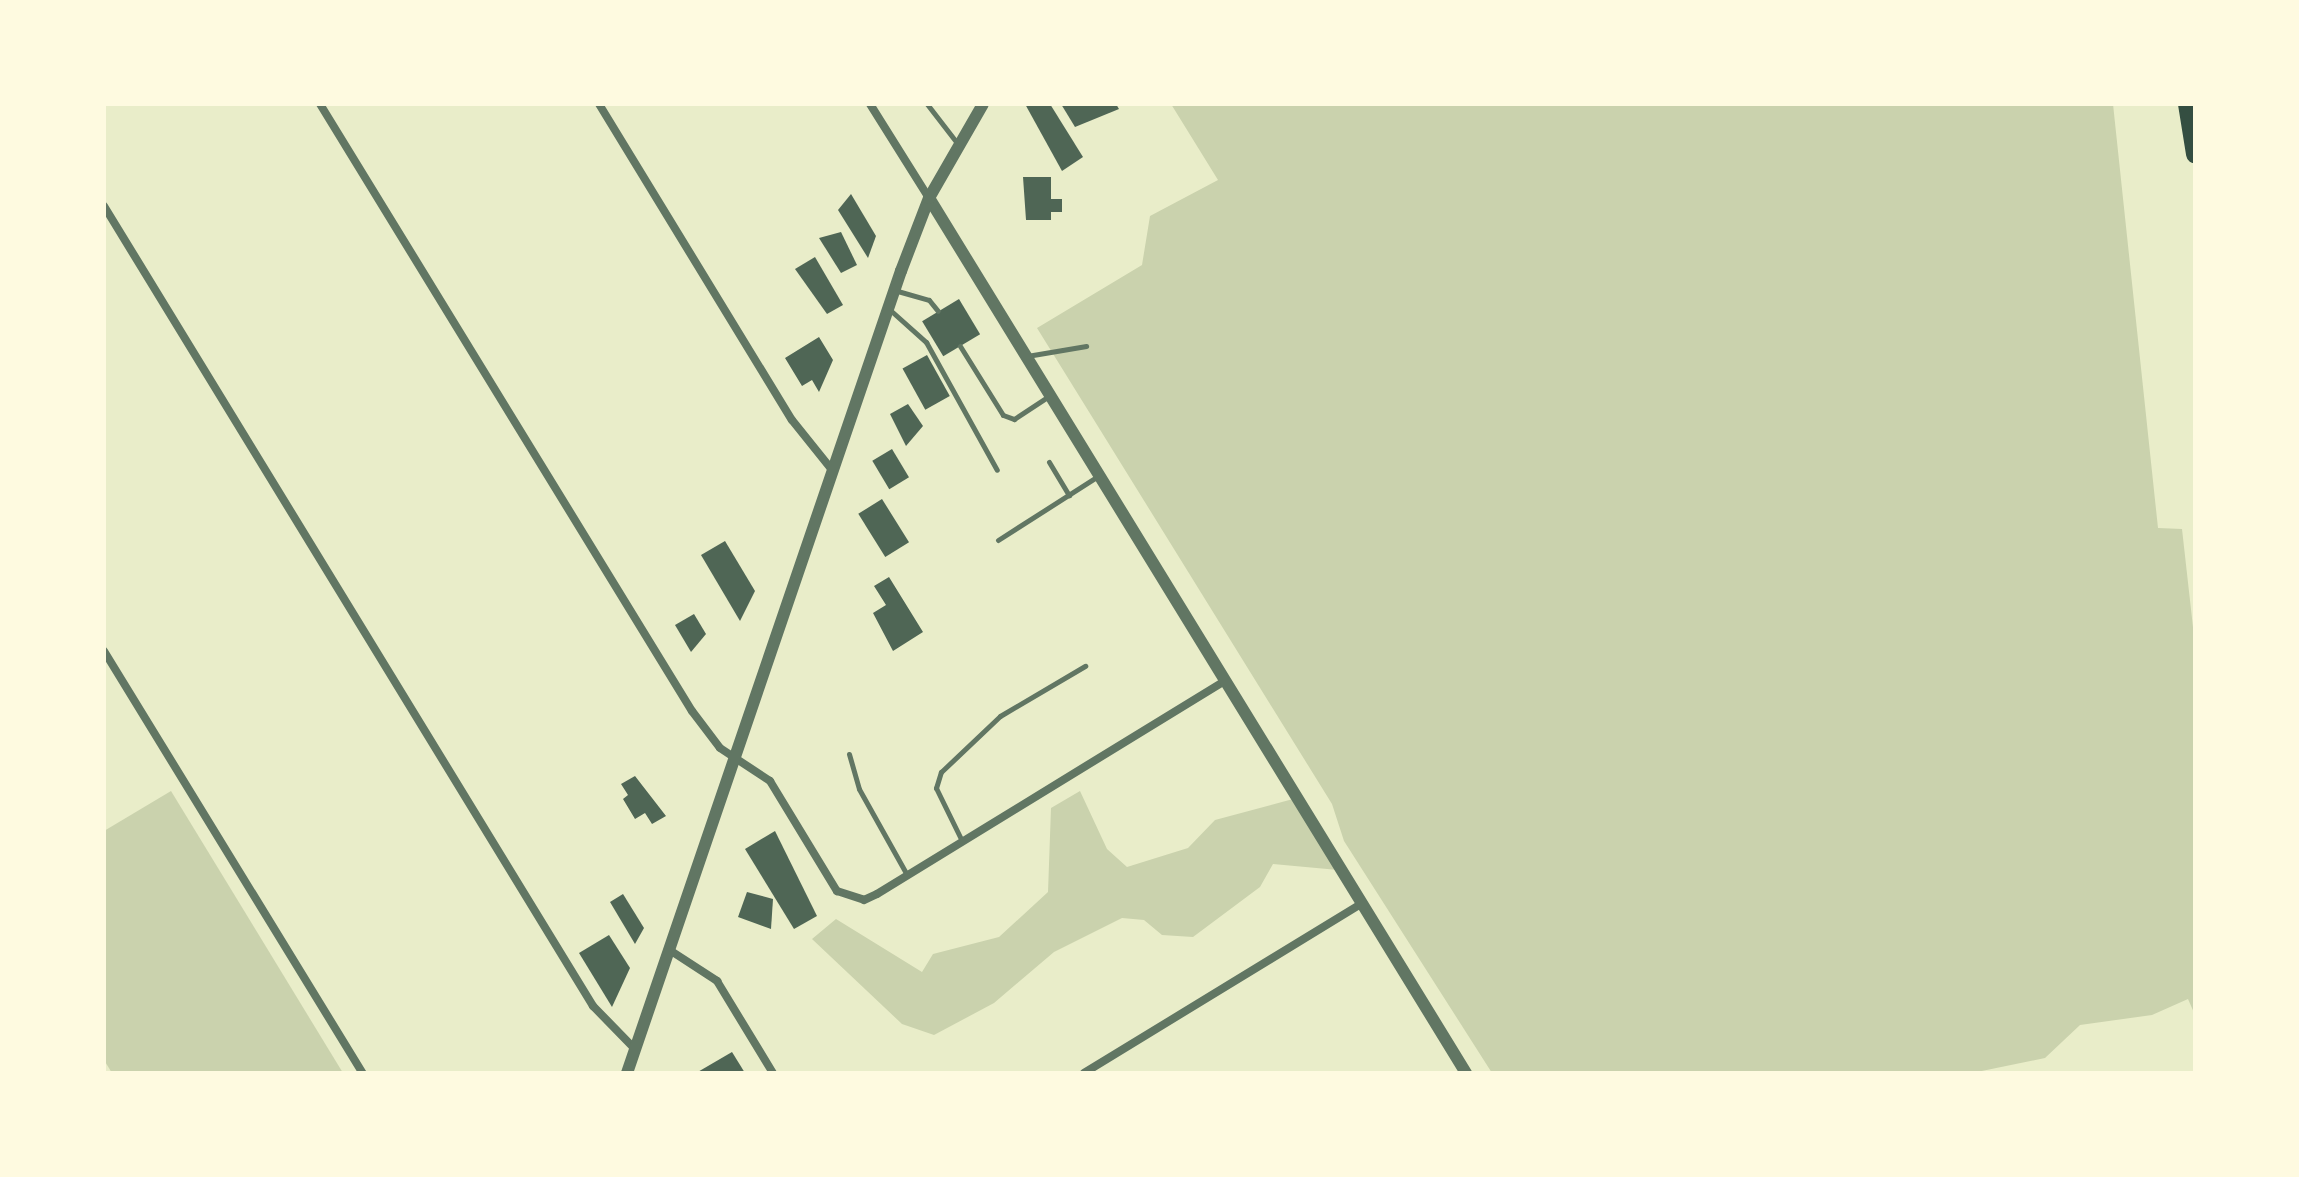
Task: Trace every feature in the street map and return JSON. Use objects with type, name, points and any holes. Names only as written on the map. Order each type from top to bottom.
[{"type":"highway","points":[[2187,104],[2195,154]]},
{"type":"street","points":[[320,104],[710,739],[770,781],[837,891],[864,900],[1225,681]]},
{"type":"street","points":[[599,104],[792,420],[833,471]]},
{"type":"street","points":[[870,104],[1466,1073]]},
{"type":"street","points":[[627,1073],[894,290],[929,198],[957,143],[983,104]]},
{"type":"street","points":[[104,206],[593,1006],[635,1049]]},
{"type":"street","points":[[104,651],[363,1073]]},
{"type":"street","points":[[1084,1073],[1363,903]]},
{"type":"street","points":[[667,949],[717,981],[773,1073]]},
{"type":"lane","points":[[931,106],[957,143]]},
{"type":"lane","points":[[894,290],[929,300],[938,311]]},
{"type":"lane","points":[[888,308],[926,342],[997,470]]},
{"type":"lane","points":[[960,346],[1003,415],[1014,419],[1050,396]]},
{"type":"lane","points":[[1026,356],[1086,346]]},
{"type":"lane","points":[[1049,462],[1069,495]]},
{"type":"lane","points":[[998,540],[1099,476]]},
{"type":"lane","points":[[963,842],[936,788],[941,772],[1000,716],[1085,666]]},
{"type":"lane","points":[[849,754],[859,789],[907,875]]},
{"type":"green space","points":[[1171,104],[2113,104],[2158,528],[2182,529],[2195,645],[2195,1015],[2188,999],[2152,1015],[2080,1025],[2045,1058],[1972,1073],[1492,1073],[1344,841],[1332,804],[1037,328],[1142,265],[1150,216],[1218,180]]},
{"type":"green space","points":[[171,791],[343,1073],[112,1073],[104,1060],[104,831]]},
{"type":"green space","points":[[1080,791],[1107,849],[1127,867],[1188,848],[1215,820],[1293,799],[1338,870],[1273,864],[1260,887],[1193,937],[1162,935],[1144,920],[1122,918],[1054,952],[994,1003],[934,1035],[902,1024],[812,939],[836,919],[922,972],[933,954],[999,937],[1048,892],[1051,808]]},
{"type":"building","points":[[1025,104],[1050,104],[1083,157],[1062,171]]},
{"type":"building","points":[[1061,104],[1116,104],[1119,109],[1075,127]]},
{"type":"building","points":[[1023,177],[1051,177],[1051,199],[1062,199],[1062,212],[1051,212],[1051,220],[1026,220]]},
{"type":"building","points":[[851,194],[876,236],[868,258],[838,210]]},
{"type":"building","points":[[841,232],[857,265],[841,273],[819,238]]},
{"type":"building","points":[[815,257],[843,305],[827,314],[795,269]]},
{"type":"building","points":[[959,299],[980,334],[943,356],[922,321]]},
{"type":"building","points":[[819,337],[833,360],[819,392],[812,380],[802,386],[785,358]]},
{"type":"building","points":[[927,355],[950,396],[925,410],[903,369]]},
{"type":"building","points":[[908,404],[923,426],[906,446],[890,414]]},
{"type":"building","points":[[892,449],[909,477],[889,489],[872,461]]},
{"type":"building","points":[[882,499],[909,542],[885,557],[858,514]]},
{"type":"building","points":[[725,541],[755,591],[740,621],[701,555]]},
{"type":"building","points":[[889,577],[923,632],[893,651],[873,613],[886,605],[874,586]]},
{"type":"building","points":[[694,614],[706,634],[691,652],[675,625]]},
{"type":"building","points":[[635,776],[666,816],[652,824],[645,813],[635,819],[623,799],[628,795],[621,784]]},
{"type":"building","points":[[775,831],[817,916],[794,929],[745,849]]},
{"type":"building","points":[[747,892],[773,899],[771,929],[738,917]]},
{"type":"building","points":[[623,894],[644,928],[635,944],[610,902]]},
{"type":"building","points":[[609,935],[630,968],[612,1007],[579,953]]},
{"type":"building","points":[[732,1052],[745,1073],[696,1073]]}]
